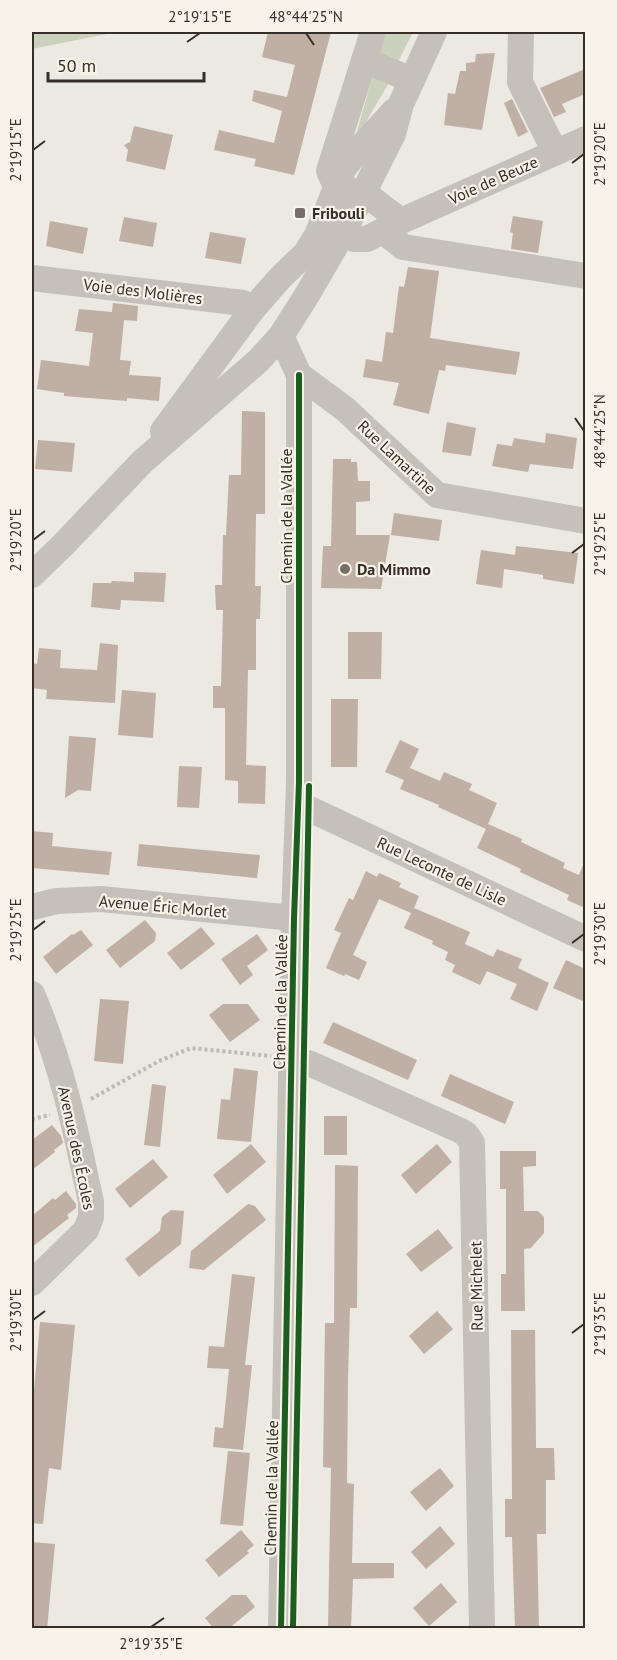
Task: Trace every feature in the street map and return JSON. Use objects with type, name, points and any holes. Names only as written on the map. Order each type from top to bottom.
[{"type":"street","points":[[334,208],[329,171],[373,32]]},
{"type":"street","points":[[334,208],[363,192],[393,134],[400,104],[435,32]]},
{"type":"street","points":[[520,32],[520,82],[555,152]]},
{"type":"street","points":[[364,60],[412,80]]},
{"type":"street","points":[[32,575],[142,462],[213,402],[279,337],[334,208],[344,168],[400,104]]},
{"type":"street","name":"Voie de Beuze","points":[[334,208],[354,239],[367,239],[555,152],[584,141]]},
{"type":"street","points":[[142,462],[251,311],[306,253],[343,191],[363,192],[392,226],[403,247],[585,276]]},
{"type":"street","name":"Voie des Molières","points":[[32,278],[243,303],[251,311],[271,305],[284,314],[279,337]]},
{"type":"street","points":[[251,311],[247,334],[279,337]]},
{"type":"street","name":"Rue Lamartine","points":[[279,337],[299,375],[345,409],[437,495],[585,521]]},
{"type":"street","name":"Chemin de la Vallée","points":[[281,1629],[298,804],[299,375]]},
{"type":"street","name":"Rue Leconte de Lisle","points":[[298,804],[585,939]]},
{"type":"street","name":"Avenue Éric Morlet","points":[[32,907],[57,901],[101,899],[294,918]]},
{"type":"street","name":"Avenue des Écoles","points":[[32,994],[49,1034],[71,1110],[91,1202],[91,1217],[86,1230],[32,1283]]},
{"type":"street","name":"Rue Michelet","points":[[293,1059],[311,1064],[459,1130],[466,1134],[472,1143],[482,1629]]},
{"type":"path","points":[[71,1110],[159,1061],[191,1048],[293,1059]]},
{"type":"green space","points":[[32,32],[117,32],[32,49]]},
{"type":"green space","points":[[384,32],[413,32],[397,61],[381,56],[379,51]]},
{"type":"green space","points":[[373,75],[390,81],[360,132],[357,131]]},
{"type":"building","points":[[268,32],[331,32],[294,175],[254,166],[256,159],[214,150],[219,130],[274,143],[282,111],[252,101],[254,90],[287,97],[295,65],[262,57]]},
{"type":"building","points":[[495,53],[482,130],[444,125],[448,93],[455,94],[460,71],[466,71],[466,63],[475,62],[476,54]]},
{"type":"building","points":[[585,69],[585,94],[562,104],[566,112],[554,117],[540,88]]},
{"type":"building","points":[[512,99],[528,132],[518,137],[504,103]]},
{"type":"building","points":[[134,126],[173,135],[165,170],[126,161],[128,150],[124,145],[130,142]]},
{"type":"building","points":[[513,216],[543,221],[538,253],[511,249],[513,233],[510,232]]},
{"type":"building","points":[[124,217],[157,223],[153,247],[119,241]]},
{"type":"building","points":[[50,221],[88,228],[83,254],[46,246]]},
{"type":"building","points":[[210,232],[246,238],[241,264],[205,258]]},
{"type":"building","points":[[408,267],[439,271],[430,338],[520,352],[516,375],[446,365],[445,371],[439,370],[429,414],[393,405],[399,383],[363,377],[366,359],[382,362],[386,332],[393,333],[399,286],[404,287]]},
{"type":"building","points":[[113,303],[138,306],[137,321],[124,320],[120,360],[131,361],[129,375],[161,377],[159,401],[64,396],[64,393],[37,389],[41,360],[89,366],[93,333],[75,331],[79,309],[112,312]]},
{"type":"building","points":[[242,411],[265,412],[265,514],[256,514],[255,586],[261,586],[260,619],[256,619],[256,670],[248,670],[246,765],[266,766],[265,804],[238,803],[238,781],[225,780],[225,708],[213,708],[213,686],[221,686],[223,610],[216,610],[215,585],[222,585],[223,535],[226,535],[229,475],[241,475]]},
{"type":"building","points":[[447,422],[476,428],[471,456],[442,452]]},
{"type":"building","points":[[546,433],[577,438],[573,469],[530,464],[528,472],[492,466],[497,444],[512,446],[514,438],[545,443]]},
{"type":"building","points":[[38,440],[75,443],[72,472],[35,469]]},
{"type":"building","points":[[333,459],[351,459],[351,462],[357,462],[358,481],[370,481],[370,501],[356,502],[356,535],[390,535],[381,589],[321,588],[323,546],[331,546]]},
{"type":"building","points":[[394,513],[442,520],[439,541],[391,535]]},
{"type":"building","points":[[516,546],[578,553],[574,584],[543,579],[543,575],[504,569],[502,588],[476,584],[481,550],[515,555]]},
{"type":"building","points":[[134,572],[166,573],[164,602],[121,600],[120,610],[91,607],[93,583],[134,582]]},
{"type":"building","points":[[348,632],[382,632],[381,679],[348,679]]},
{"type":"building","points":[[100,643],[118,645],[115,703],[46,699],[47,690],[32,688],[32,663],[37,664],[39,648],[61,650],[60,668],[97,670]]},
{"type":"building","points":[[122,690],[156,693],[153,738],[118,735]]},
{"type":"building","points":[[331,699],[358,699],[357,767],[331,767]]},
{"type":"building","points":[[69,736],[96,738],[91,791],[78,790],[65,798]]},
{"type":"building","points":[[400,740],[419,749],[410,768],[440,781],[444,772],[472,784],[469,790],[497,803],[488,824],[522,839],[521,842],[565,863],[563,868],[579,875],[585,860],[585,908],[567,900],[569,895],[520,872],[521,869],[477,848],[486,829],[438,807],[439,805],[400,789],[404,780],[385,772]]},
{"type":"building","points":[[179,766],[202,767],[199,808],[177,807]]},
{"type":"building","points":[[32,831],[53,833],[52,846],[112,852],[109,875],[32,868]]},
{"type":"building","points":[[139,844],[260,855],[257,878],[137,866]]},
{"type":"building","points":[[366,871],[377,877],[379,873],[401,883],[399,887],[419,896],[414,908],[470,932],[465,944],[493,957],[497,949],[522,959],[518,968],[549,983],[537,1011],[510,999],[517,984],[487,971],[480,985],[452,972],[455,965],[445,960],[448,952],[432,944],[433,941],[404,928],[411,913],[379,899],[353,955],[367,962],[359,980],[326,968],[341,933],[334,930],[349,898],[353,900]]},
{"type":"building","points":[[145,920],[156,933],[155,941],[120,968],[106,950]]},
{"type":"building","points":[[201,927],[215,944],[181,970],[167,953]]},
{"type":"building","points":[[81,930],[93,945],[56,974],[43,957],[72,934]]},
{"type":"building","points":[[257,934],[268,950],[247,966],[253,975],[240,985],[221,959]]},
{"type":"building","points":[[566,960],[585,969],[585,1002],[553,988]]},
{"type":"building","points":[[100,999],[129,1001],[123,1064],[94,1061]]},
{"type":"building","points":[[223,1004],[248,1004],[260,1020],[230,1042],[209,1015]]},
{"type":"building","points":[[333,1022],[417,1060],[408,1080],[323,1043]]},
{"type":"building","points":[[234,1068],[258,1071],[251,1142],[217,1139],[221,1099],[230,1100]]},
{"type":"building","points":[[450,1074],[514,1102],[505,1124],[441,1096]]},
{"type":"building","points":[[152,1084],[166,1086],[160,1147],[144,1145]]},
{"type":"building","points":[[324,1116],[347,1116],[347,1155],[324,1155]]},
{"type":"building","points":[[52,1125],[61,1136],[63,1143],[32,1170],[32,1140]]},
{"type":"building","points":[[251,1144],[266,1162],[227,1194],[213,1175]]},
{"type":"building","points":[[437,1144],[452,1162],[416,1194],[401,1175]]},
{"type":"building","points":[[500,1151],[536,1151],[536,1166],[523,1167],[524,1211],[538,1211],[544,1217],[544,1233],[531,1248],[524,1249],[525,1311],[501,1311],[501,1274],[506,1274],[506,1189],[500,1189]]},
{"type":"building","points":[[153,1159],[168,1177],[130,1208],[115,1189]]},
{"type":"building","points":[[335,1165],[358,1166],[357,1308],[350,1308],[348,1378],[347,1483],[354,1484],[352,1563],[394,1563],[394,1578],[353,1579],[351,1628],[328,1628],[331,1468],[323,1467],[325,1323],[334,1323]]},
{"type":"building","points":[[66,1191],[76,1204],[76,1208],[67,1215],[69,1218],[32,1247],[32,1216],[53,1198],[55,1200]]},
{"type":"building","points":[[248,1204],[255,1206],[266,1220],[204,1270],[189,1268],[191,1251]]},
{"type":"building","points":[[171,1210],[184,1211],[181,1244],[139,1277],[125,1259],[160,1231],[162,1217]]},
{"type":"building","points":[[438,1229],[453,1248],[421,1272],[406,1254]]},
{"type":"building","points":[[232,1274],[255,1277],[245,1365],[252,1365],[243,1450],[213,1447],[215,1427],[223,1428],[229,1369],[207,1368],[209,1346],[224,1347]]},
{"type":"building","points":[[437,1311],[453,1329],[424,1354],[409,1336]]},
{"type":"building","points":[[40,1322],[75,1325],[61,1470],[49,1468],[43,1524],[32,1523],[32,1414]]},
{"type":"building","points":[[511,1330],[535,1330],[536,1448],[554,1448],[555,1480],[546,1480],[546,1534],[537,1534],[539,1629],[515,1629],[512,1537],[505,1537],[505,1499],[512,1499]]},
{"type":"building","points":[[228,1451],[250,1453],[243,1526],[220,1524]]},
{"type":"building","points":[[440,1468],[454,1486],[426,1511],[410,1492]]},
{"type":"building","points":[[440,1526],[455,1544],[426,1569],[411,1552]]},
{"type":"building","points":[[241,1530],[254,1545],[247,1551],[249,1553],[219,1577],[205,1560]]},
{"type":"building","points":[[32,1542],[55,1544],[47,1629],[32,1629]]},
{"type":"building","points":[[441,1583],[457,1602],[429,1626],[413,1608]]},
{"type":"building","points":[[232,1595],[246,1595],[255,1607],[228,1629],[214,1629],[205,1618]]},
{"type":"cycle path","points":[[281,1628],[294,918],[299,782],[299,375]]},
{"type":"cycle path","points":[[293,1628],[309,786]]},
{"type":"place","name":"Fribouli","points":[[300,213]]},
{"type":"place","name":"Da Mimmo","points":[[345,569]]}]
